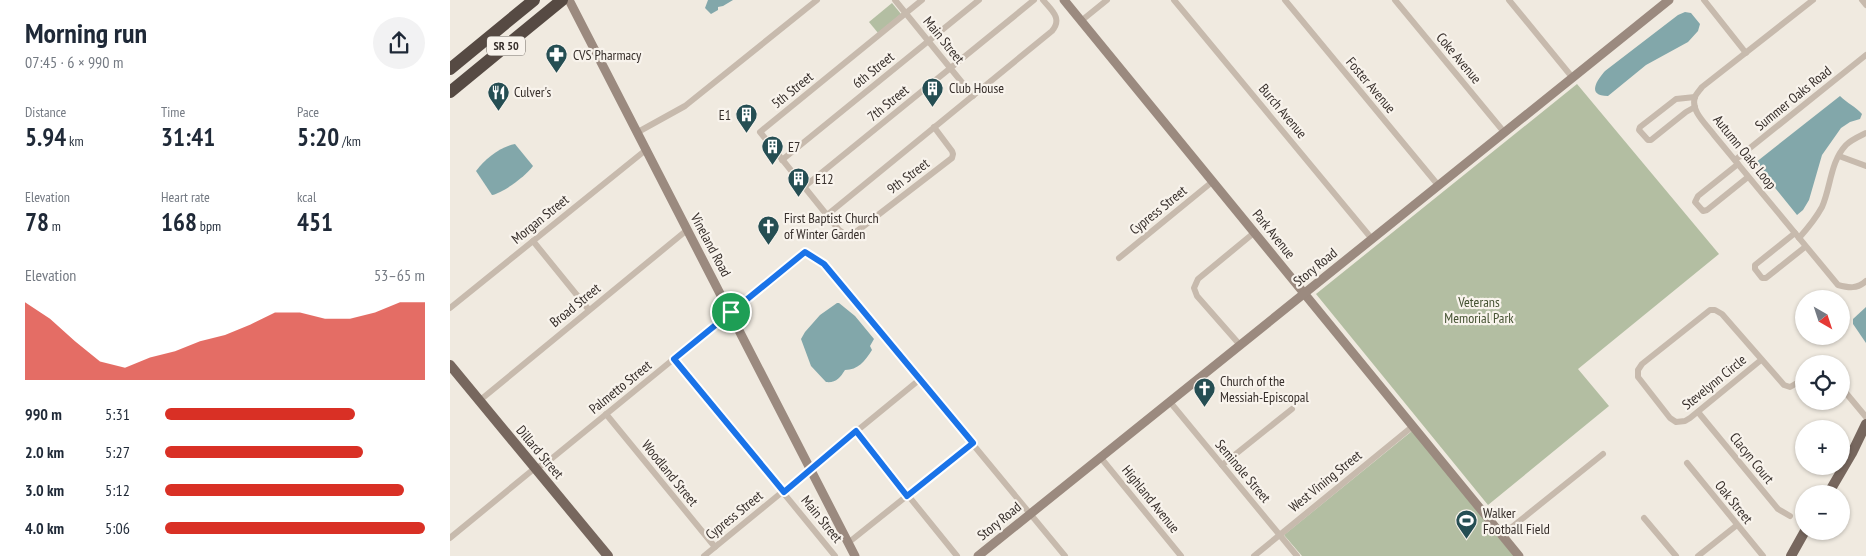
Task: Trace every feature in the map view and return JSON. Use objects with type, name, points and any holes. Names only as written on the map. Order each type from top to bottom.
[{"type":"highway","name":"SR 50","points":[[450,69],[534,0]]},
{"type":"highway","name":"SR 50","points":[[450,92],[562,0]]},
{"type":"main road","name":"Dillard Street","points":[[450,365],[608,556]]},
{"type":"main road","points":[[1833,485],[1866,424]]},
{"type":"main road","points":[[1791,556],[1801,540]]},
{"type":"street","name":"Vineland Road","points":[[569,0],[855,556]]},
{"type":"street","points":[[638,132],[686,106],[817,0]]},
{"type":"street","name":"Main Street","points":[[895,0],[973,96]]},
{"type":"street","name":"5th Street","points":[[827,215],[760,132],[922,0]]},
{"type":"street","name":"6th Street","points":[[782,160],[979,0]]},
{"type":"street","name":"7th Street","points":[[804,187],[1034,0]]},
{"type":"street","points":[[827,215],[1055,27],[1057,23],[1056,15],[1043,0]]},
{"type":"street","name":"Park Avenue","points":[[1064,0],[1519,556]]},
{"type":"street","points":[[1081,21],[1107,0]]},
{"type":"street","name":"Burch Avenue","points":[[1174,0],[1372,239]]},
{"type":"street","name":"Foster Avenue","points":[[1285,0],[1438,185]]},
{"type":"street","name":"Coke Avenue","points":[[1395,0],[1504,132]]},
{"type":"street","points":[[1509,0],[1572,77]]},
{"type":"street","name":"Story Road","points":[[978,556],[1668,0]]},
{"type":"street","points":[[1704,0],[1746,53]]},
{"type":"street","points":[[1695,96],[1676,99],[1640,127],[1640,130],[1648,140],[1651,140],[1695,107],[1695,96],[1702,87],[1813,0]]},
{"type":"street","points":[[1862,0],[1866,5]]},
{"type":"street","name":"Summer Oaks Road","points":[[1748,177],[1707,210],[1703,211],[1695,202],[1698,196],[1736,162],[1866,55]]},
{"type":"street","name":"Autumn Oaks Loop","points":[[1695,107],[1698,115],[1838,286],[1850,288],[1861,286],[1866,281]]},
{"type":"street","name":"9th Street","points":[[827,215],[839,230],[846,235],[852,235],[952,158],[952,151],[934,127]]},
{"type":"street","points":[[1805,246],[1766,278],[1762,278],[1755,269],[1755,265],[1797,236],[1816,217],[1839,156],[1846,145],[1866,133]]},
{"type":"street","name":"Morgan Street","points":[[450,308],[647,150]]},
{"type":"street","points":[[1839,156],[1866,166]]},
{"type":"street","name":"Cypress Street","points":[[1119,258],[1212,182]]},
{"type":"street","name":"Broad Street","points":[[479,400],[687,230]]},
{"type":"street","points":[[1240,345],[1197,296],[1194,288],[1198,279],[1255,232]]},
{"type":"street","points":[[533,241],[589,310]]},
{"type":"street","name":"Palmetto Street","points":[[450,538],[535,468],[545,464],[805,252],[824,264],[919,380]]},
{"type":"street","name":"Stevelynn Circle","points":[[1710,310],[1715,310],[1722,314],[1761,360],[1685,421],[1676,422],[1670,418],[1638,377],[1638,370],[1642,364],[1710,310]]},
{"type":"street","name":"Main Street","points":[[674,359],[835,556]]},
{"type":"street","points":[[1761,360],[1784,386],[1790,387],[1795,384]]},
{"type":"street","points":[[919,380],[973,443],[1064,556]]},
{"type":"street","name":"Cypress Street","points":[[704,556],[919,380]]},
{"type":"street","points":[[1850,398],[1866,417]]},
{"type":"street","name":"Seminole Street","points":[[1170,402],[1297,556]]},
{"type":"street","points":[[1222,465],[1292,409]]},
{"type":"street","name":"Clacyn Court","points":[[1698,412],[1778,509],[1790,516]]},
{"type":"street","name":"Woodland Street","points":[[606,414],[715,547]]},
{"type":"street","name":"West Vining Street","points":[[1254,556],[1413,426]]},
{"type":"street","points":[[856,431],[957,556]]},
{"type":"street","points":[[848,543],[973,443]]},
{"type":"street","points":[[1502,535],[1603,454]]},
{"type":"street","name":"Highland Avenue","points":[[1101,458],[1181,556]]},
{"type":"street","name":"Oak Street","points":[[1687,463],[1763,556]]},
{"type":"street","points":[[1644,518],[1676,556]]},
{"type":"street","points":[[1698,556],[1737,525]]},
{"type":"green space","points":[[892,3],[901,14],[878,33],[869,22]]},
{"type":"green space","name":"Veterans Memorial Park","points":[[1577,84],[1719,254],[1578,369],[1609,406],[1488,505],[1316,294]]},
{"type":"green space","points":[[1412,431],[1514,556],[1302,556],[1284,535]]},
{"type":"water","points":[[708,0],[733,0],[718,7],[718,10],[711,14],[705,8]]},
{"type":"water","points":[[1685,12],[1691,13],[1700,24],[1698,31],[1688,42],[1646,65],[1608,96],[1597,93],[1595,87],[1605,71],[1678,15]]},
{"type":"water","points":[[1840,96],[1862,114],[1860,119],[1850,122],[1841,128],[1822,155],[1809,200],[1803,210],[1797,215],[1755,163]]},
{"type":"water","points":[[515,144],[533,166],[514,183],[497,194],[492,195],[476,171],[493,154]]},
{"type":"water","points":[[837,303],[855,316],[874,339],[870,346],[872,350],[861,364],[850,370],[845,370],[835,381],[826,382],[811,366],[801,339],[820,315]]},
{"type":"water","points":[[1866,307],[1866,343],[1853,324],[1853,319]]},
{"type":"place","name":"CVS Pharmacy","points":[[557,74]]},
{"type":"place","name":"Club House","points":[[933,107]]},
{"type":"place","name":"Culver's","points":[[498,111]]},
{"type":"place","name":"E1","points":[[747,134]]},
{"type":"place","name":"E7","points":[[772,166]]},
{"type":"place","name":"E12","points":[[799,198]]},
{"type":"place","name":"First Baptist Church of Winter Garden","points":[[768,245]]},
{"type":"place","name":"Church of the Messiah-Episcopal","points":[[1204,408]]},
{"type":"place","name":"Walker Football Field","points":[[1467,540]]},
{"type":"route","points":[[805,252],[824,264],[973,443],[907,496],[856,431],[784,492],[674,359],[731,312],[805,252]]}]
